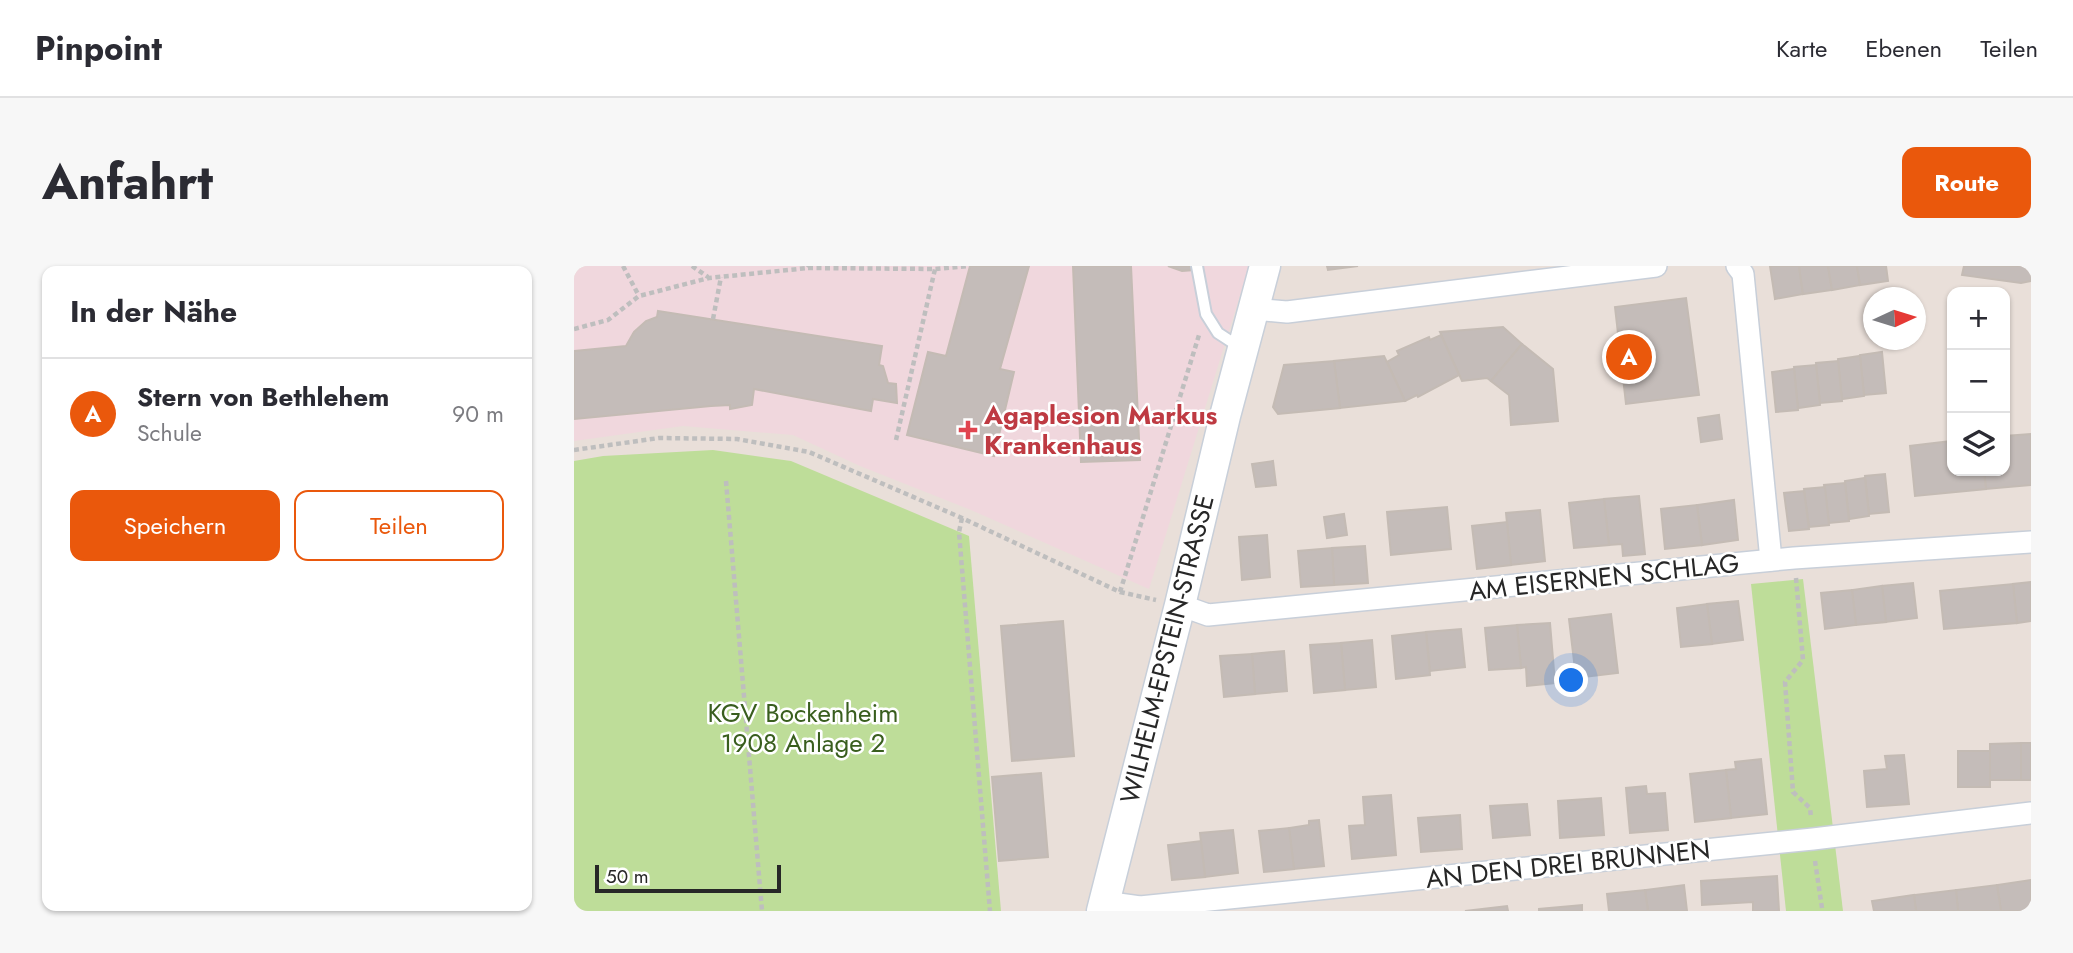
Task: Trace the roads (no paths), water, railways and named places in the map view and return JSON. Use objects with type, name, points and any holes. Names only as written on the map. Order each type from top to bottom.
[{"type":"main road","name":"WILHELM-EPSTEIN-STRASSE","points":[[1103,906],[1180,606],[1222,427],[1265,266]]},
{"type":"street","points":[[1254,309],[1287,312],[1656,266]]},
{"type":"street","points":[[1737,266],[1742,274],[1771,560]]},
{"type":"street","name":"AM EISERNEN SCHLAG","points":[[1180,606],[1208,615],[1771,560],[2031,542]]},
{"type":"street","name":"AN DEN DREI BRUNNEN","points":[[1103,906],[1140,907],[1813,839],[2031,813]]},
{"type":"lane","points":[[1197,266],[1206,314],[1218,333],[1244,350]]},
{"type":"place","name":"Stern von Bethlehem","points":[[1629,357]]},
{"type":"place","name":"Agaplesion Markus Krankenhaus","points":[[968,430]]},
{"type":"park label","name":"KGV Bockenheim 1908 Anlage 2","points":[[803,728]]}]
